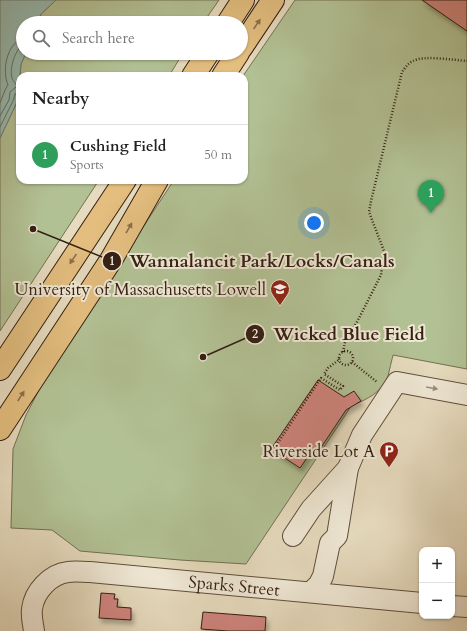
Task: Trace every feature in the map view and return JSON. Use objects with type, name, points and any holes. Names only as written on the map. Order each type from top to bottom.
[{"type":"main road","points":[[233,16],[243,0]]},
{"type":"main road","points":[[248,38],[273,0]]},
{"type":"main road","points":[[196,72],[203,60]]},
{"type":"main road","points":[[226,72],[233,60]]},
{"type":"main road","points":[[0,369],[122,184]]},
{"type":"main road","points":[[0,429],[111,260],[155,184]]},
{"type":"street","points":[[311,592],[319,584],[323,576],[330,543],[336,536],[348,468],[362,435],[393,387],[467,395]]},
{"type":"street","points":[[293,536],[311,509],[348,468]]},
{"type":"street","points":[[336,536],[341,545],[337,579],[342,595]]},
{"type":"street","name":"Sparks Street","points":[[34,631],[32,609],[37,594],[48,581],[56,575],[68,572],[90,572],[419,603]]},
{"type":"street","points":[[455,606],[467,607]]},
{"type":"path","points":[[272,453],[321,378],[340,390],[342,386],[324,374],[328,368],[340,359],[345,342],[381,275],[384,251],[369,212],[402,72],[406,65],[413,60],[421,58],[467,61]]},
{"type":"path","points":[[343,352],[352,355],[352,362]]},
{"type":"path","points":[[340,359],[341,363],[344,365],[348,365],[352,362]]},
{"type":"path","points":[[352,362],[393,387]]},
{"type":"green space","points":[[56,0],[219,0],[208,16],[40,16]]},
{"type":"green space","name":"University of Massachusetts Lowell","points":[[295,0],[422,0],[467,31],[467,369],[393,355],[388,376],[382,387],[363,401],[352,405],[246,564],[80,551],[52,530],[11,528],[13,449],[26,415],[51,367],[171,184],[248,184],[248,72],[246,72]]},
{"type":"green space","points":[[23,60],[179,60],[171,72],[20,72]]},
{"type":"green space","points":[[16,104],[16,184],[96,184],[0,331],[0,138]]},
{"type":"water","points":[[0,0],[56,0],[40,16],[16,16],[16,60],[23,60],[20,72],[16,72],[16,104],[0,138]]},
{"type":"building","points":[[422,0],[467,0],[467,31]]},
{"type":"building","points":[[318,380],[344,397],[354,391],[361,401],[346,410],[318,452],[313,449],[300,468],[271,449]]},
{"type":"building","points":[[101,593],[115,594],[114,599],[118,599],[117,607],[131,608],[131,620],[99,618]]},
{"type":"building","points":[[203,612],[266,617],[265,631],[201,629]]},
{"type":"place","name":"Cushing Field","points":[[431,213]]},
{"type":"place","name":"Wannalancit Park/Locks/Canals","points":[[33,229]]},
{"type":"place","name":"University of Massachusetts Lowell","points":[[280,306]]},
{"type":"place","name":"Wicked Blue Field","points":[[203,357]]},
{"type":"place","name":"Riverside Lot A","points":[[389,468]]}]
